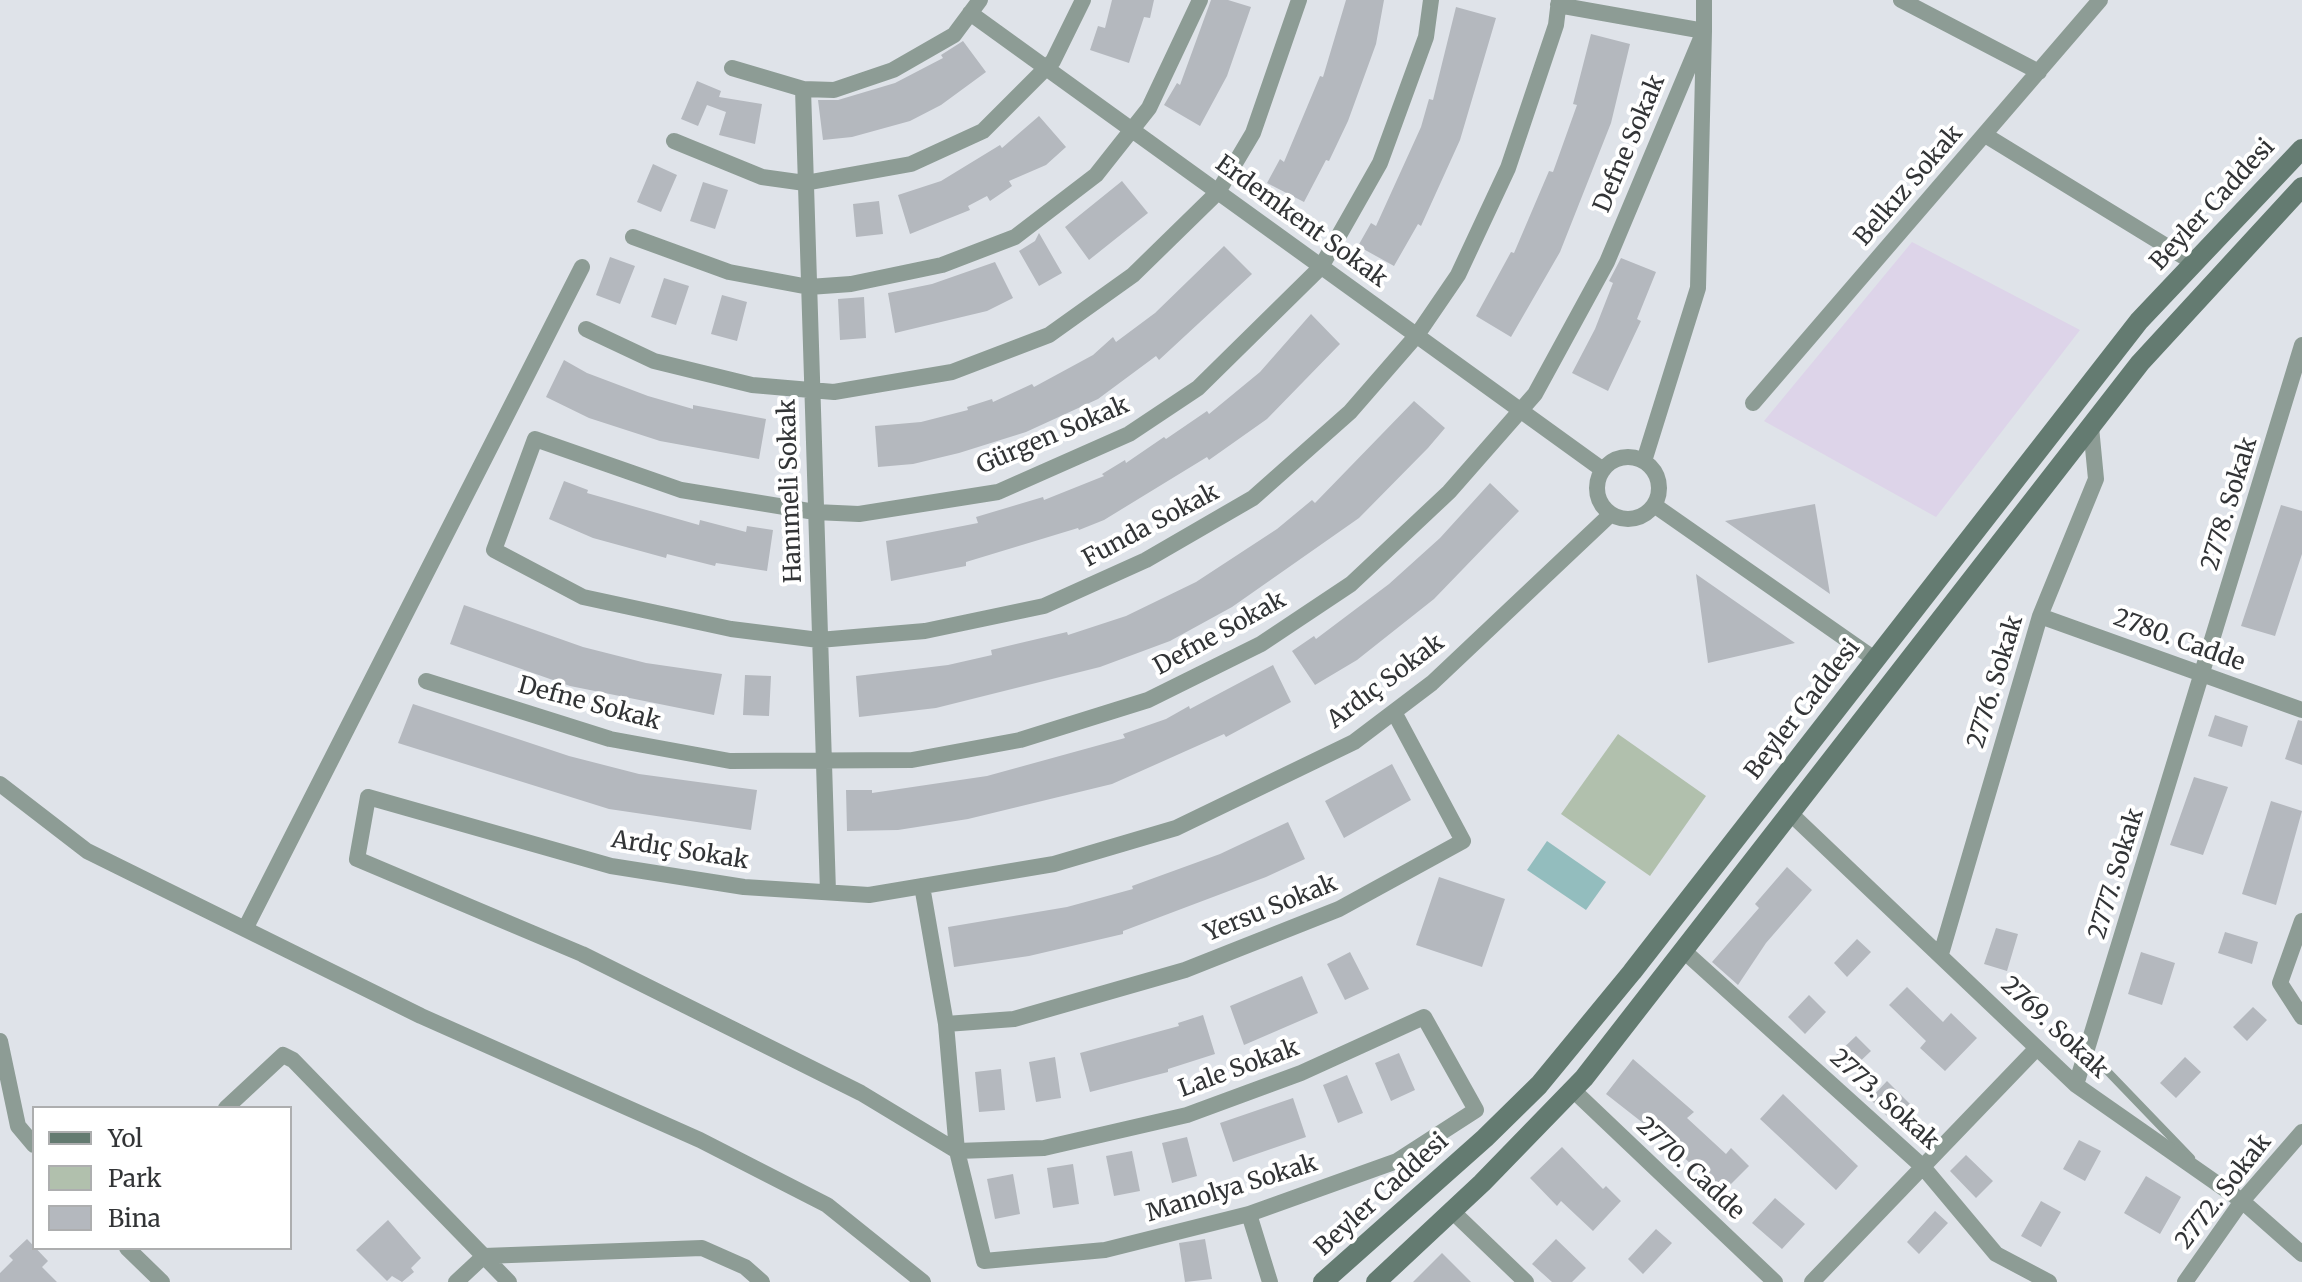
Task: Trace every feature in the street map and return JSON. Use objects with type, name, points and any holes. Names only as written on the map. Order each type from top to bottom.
[{"type":"main road","name":"Beyler Caddesi","points":[[1323,1282],[1485,1138],[1539,1085],[1632,972],[2139,321],[2302,149]]},
{"type":"main road","points":[[1376,1282],[1573,1090],[1792,815],[2140,363],[2302,187]]},
{"type":"main road","points":[[1876,660],[1899,675]]},
{"type":"main road","points":[[1770,796],[1792,815]]},
{"type":"street","points":[[674,141],[762,177],[805,183],[911,164],[983,131],[1053,61],[1083,0]]},
{"type":"street","points":[[633,237],[729,272],[809,287],[851,284],[942,265],[1015,237],[1096,175],[1132,130],[1149,108],[1200,0]]},
{"type":"street","points":[[586,329],[654,361],[752,385],[834,392],[952,372],[1049,335],[1133,275],[1218,192],[1253,133],[1299,0]]},
{"type":"street","name":"Gürgen Sokak","points":[[494,550],[535,439],[681,490],[815,512],[859,514],[998,492],[1129,434],[1198,388],[1321,267],[1380,163],[1426,37],[1431,0]]},
{"type":"street","name":"Defne Sokak","points":[[426,681],[610,739],[730,761],[912,760],[1020,740],[1148,700],[1261,644],[1351,584],[1449,492],[1535,394],[1607,262],[1704,31],[1704,0]]},
{"type":"street","points":[[1901,0],[2039,72]]},
{"type":"street","name":"Belkız Sokak","points":[[1753,403],[2100,0]]},
{"type":"street","points":[[1558,3],[1704,31],[1698,288],[1644,461]]},
{"type":"street","name":"Funda Sokak","points":[[494,550],[583,597],[731,629],[819,640],[925,631],[1044,606],[1146,560],[1253,498],[1350,412],[1417,335],[1458,275],[1508,168],[1556,25],[1558,3]]},
{"type":"street","points":[[732,68],[803,89],[834,90],[893,70],[954,35],[975,7]]},
{"type":"street","name":"Erdemkent Sokak","points":[[975,7],[1045,68],[1603,470]]},
{"type":"street","name":"Hanımeli Sokak","points":[[803,89],[828,892]]},
{"type":"street","points":[[1985,135],[2194,263]]},
{"type":"street","points":[[245,929],[582,267]]},
{"type":"street","name":"2778. Sokak","points":[[2204,676],[2302,345]]},
{"type":"street","name":"2776. Sokak","points":[[1941,954],[2040,616],[2096,479],[2091,427]]},
{"type":"street","points":[[1626,457],[1644,461],[1657,476],[1658,496],[1654,505],[1648,512],[1630,519],[1611,514],[1599,498],[1599,479],[1603,470],[1626,457]]},
{"type":"street","points":[[1654,505],[1876,660]]},
{"type":"street","name":"Ardıç Sokak","points":[[957,1151],[861,1093],[582,954],[357,859],[368,797],[611,866],[744,887],[869,895],[1054,864],[1176,828],[1354,742],[1432,683],[1611,514]]},
{"type":"street","name":"2780. Cadde","points":[[2040,616],[2302,710]]},
{"type":"street","name":"2777. Sokak","points":[[2076,1085],[2204,676]]},
{"type":"street","name":"Yersu Sokak","points":[[946,1024],[1014,1019],[1185,970],[1339,909],[1463,841],[1394,712]]},
{"type":"street","points":[[0,784],[87,851],[421,1016],[700,1140],[827,1205],[923,1282]]},
{"type":"street","name":"2769. Sokak","points":[[1792,815],[2076,1085],[2242,1201],[2302,1254]]},
{"type":"street","points":[[922,886],[946,1024],[957,1151]]},
{"type":"street","points":[[2302,921],[2280,983],[2302,1017]]},
{"type":"street","name":"2773. Sokak","points":[[1685,952],[1923,1167],[1996,1254],[2049,1282]]},
{"type":"street","name":"Lale Sokak","points":[[957,1151],[1044,1148],[1187,1115],[1301,1073],[1424,1017],[1476,1110]]},
{"type":"street","points":[[0,1041],[7,1104],[18,1126],[32,1143]]},
{"type":"street","points":[[1812,1282],[2037,1048]]},
{"type":"street","points":[[228,1106],[283,1055],[293,1060],[509,1282]]},
{"type":"street","name":"2770. Cadde","points":[[1573,1090],[1775,1282]]},
{"type":"street","name":"Manolya Sokak","points":[[957,1151],[984,1261],[1105,1250],[1249,1214],[1397,1161],[1476,1110]]},
{"type":"street","name":"2772. Sokak","points":[[2185,1282],[2242,1201],[2302,1132]]},
{"type":"street","points":[[1452,1211],[1526,1282]]},
{"type":"street","points":[[1249,1214],[1270,1282]]},
{"type":"street","points":[[456,1282],[484,1256],[702,1248],[745,1267],[762,1282]]},
{"type":"street","points":[[129,1250],[162,1282]]},
{"type":"lane","points":[[2087,1050],[2214,1182]]},
{"type":"shaded area","points":[[1912,242],[2080,330],[1936,517],[1764,421]]},
{"type":"green space","points":[[1618,734],[1706,796],[1650,876],[1561,814]]},
{"type":"water","points":[[1547,841],[1606,882],[1586,910],[1527,870]]},
{"type":"building","points":[[1112,0],[1154,0],[1150,18],[1144,17],[1129,63],[1090,50],[1098,26],[1105,28]]},
{"type":"building","points":[[1211,0],[1228,0],[1251,7],[1227,76],[1200,126],[1164,105],[1177,83],[1180,85]]},
{"type":"building","points":[[1346,0],[1384,0],[1376,44],[1348,121],[1304,202],[1267,183],[1280,159],[1284,162],[1320,76],[1323,77]]},
{"type":"building","points":[[1456,7],[1496,18],[1460,140],[1421,226],[1418,224],[1394,266],[1358,246],[1371,223],[1376,226],[1421,127],[1429,99],[1433,100]]},
{"type":"building","points":[[1591,34],[1630,44],[1611,123],[1560,252],[1511,337],[1476,316],[1511,252],[1514,253],[1549,171],[1553,172],[1577,105],[1573,104]]},
{"type":"building","points":[[963,41],[986,72],[941,105],[910,121],[852,137],[823,140],[818,100],[838,100],[895,83],[943,58],[941,55]]},
{"type":"building","points":[[697,81],[721,91],[719,97],[762,104],[755,144],[719,135],[726,112],[707,105],[698,126],[681,119]]},
{"type":"building","points":[[1039,116],[1066,147],[1046,165],[1009,181],[1012,186],[990,201],[987,196],[968,206],[970,210],[910,234],[898,195],[941,181],[1000,145],[1002,148]]},
{"type":"building","points":[[653,164],[677,175],[661,212],[637,202]]},
{"type":"building","points":[[1122,181],[1148,213],[1089,260],[1065,227]]},
{"type":"building","points":[[703,182],[728,190],[715,229],[690,221]]},
{"type":"building","points":[[879,201],[883,234],[856,237],[853,204]]},
{"type":"building","points":[[1039,233],[1062,273],[1039,286],[1019,251],[1035,241]]},
{"type":"building","points":[[1224,246],[1252,274],[1159,360],[1156,356],[1098,399],[1026,432],[959,453],[913,464],[878,467],[875,426],[921,422],[968,410],[967,407],[992,399],[993,402],[1032,384],[1034,387],[1093,355],[1113,337],[1116,342],[1155,313]]},
{"type":"building","points":[[610,257],[635,266],[620,304],[596,295]]},
{"type":"building","points":[[1621,258],[1656,272],[1637,319],[1641,321],[1608,391],[1572,373],[1595,329],[1613,283],[1609,281]]},
{"type":"building","points":[[995,262],[1013,298],[987,311],[895,333],[888,293],[932,284]]},
{"type":"building","points":[[664,278],[689,286],[676,325],[651,317]]},
{"type":"building","points":[[722,295],[747,302],[737,341],[711,334]]},
{"type":"building","points":[[864,297],[866,338],[840,340],[838,299]]},
{"type":"building","points":[[1311,314],[1340,344],[1267,419],[1209,460],[1207,457],[1104,520],[1079,530],[966,562],[966,566],[891,581],[886,541],[978,523],[976,517],[1043,497],[1044,500],[1104,476],[1102,474],[1125,460],[1126,463],[1164,437],[1166,439],[1207,411],[1209,414],[1260,372]]},
{"type":"building","points":[[564,360],[587,373],[648,396],[693,409],[693,405],[766,419],[759,459],[660,441],[589,418],[546,397]]},
{"type":"building","points":[[1414,401],[1445,428],[1428,448],[1359,518],[1232,607],[1170,641],[1100,667],[936,708],[859,717],[856,676],[948,665],[992,655],[991,650],[1067,632],[1068,635],[1126,616],[1196,582],[1277,529],[1312,500],[1315,503]]},
{"type":"building","points":[[564,481],[588,490],[587,493],[699,525],[700,520],[746,532],[747,526],[773,530],[767,571],[716,563],[715,566],[667,554],[666,558],[593,538],[549,519]]},
{"type":"building","points":[[1490,483],[1519,511],[1434,599],[1357,660],[1315,685],[1292,651],[1314,636],[1316,639],[1389,584],[1440,538]]},
{"type":"building","points":[[1815,504],[1830,594],[1725,521]]},
{"type":"building","points":[[2281,505],[2302,511],[2302,554],[2275,636],[2241,626]]},
{"type":"building","points":[[1696,574],[1795,643],[1708,663]]},
{"type":"building","points":[[464,605],[583,647],[646,663],[722,674],[714,715],[570,686],[450,644]]},
{"type":"building","points":[[1273,665],[1291,702],[1226,737],[1224,734],[1112,784],[968,819],[898,830],[847,831],[846,790],[872,790],[872,793],[987,776],[1125,738],[1123,734],[1166,719],[1189,706],[1190,709]]},
{"type":"building","points":[[745,675],[771,676],[769,716],[743,715]]},
{"type":"building","points":[[413,704],[569,756],[639,774],[757,790],[751,830],[609,809],[398,743]]},
{"type":"building","points":[[2215,715],[2248,726],[2242,747],[2208,736]]},
{"type":"building","points":[[2298,720],[2302,721],[2302,765],[2285,759]]},
{"type":"building","points":[[1392,764],[1411,800],[1344,838],[1325,801]]},
{"type":"building","points":[[2194,777],[2228,787],[2203,855],[2170,845]]},
{"type":"building","points":[[2271,801],[2302,811],[2276,905],[2242,894]]},
{"type":"building","points":[[1288,822],[1305,859],[1266,877],[1123,931],[1123,934],[1029,956],[954,967],[948,927],[1067,907],[1133,889],[1132,886],[1220,854]]},
{"type":"building","points":[[1787,867],[1812,890],[1766,943],[1738,985],[1712,962],[1759,908],[1755,904]]},
{"type":"building","points":[[1439,877],[1505,899],[1482,967],[1416,945]]},
{"type":"building","points":[[1996,928],[2018,934],[2007,971],[1984,964]]},
{"type":"building","points":[[2225,932],[2258,942],[2252,964],[2218,953]]},
{"type":"building","points":[[1857,939],[1871,952],[1847,977],[1834,963]]},
{"type":"building","points":[[1350,952],[1369,989],[1345,1000],[1327,964]]},
{"type":"building","points":[[2141,952],[2175,963],[2162,1005],[2128,994]]},
{"type":"building","points":[[1302,976],[1318,1013],[1244,1045],[1230,1006]]},
{"type":"building","points":[[1907,987],[1943,1022],[1951,1013],[1977,1038],[1945,1071],[1920,1048],[1926,1041],[1889,1005]]},
{"type":"building","points":[[1809,995],[1826,1012],[1805,1034],[1788,1017]]},
{"type":"building","points":[[2253,1007],[2267,1020],[2247,1041],[2233,1027]]},
{"type":"building","points":[[1203,1015],[1215,1054],[1168,1069],[1168,1072],[1090,1092],[1080,1053],[1179,1026],[1178,1023]]},
{"type":"building","points":[[1856,1036],[1871,1051],[1851,1070],[1836,1055]]},
{"type":"building","points":[[1399,1053],[1415,1090],[1391,1101],[1375,1063]]},
{"type":"building","points":[[1055,1057],[1061,1098],[1036,1102],[1029,1062]]},
{"type":"building","points":[[2185,1057],[2201,1072],[2176,1098],[2160,1083]]},
{"type":"building","points":[[1633,1059],[1694,1112],[1687,1118],[1726,1154],[1731,1148],[1749,1166],[1719,1196],[1702,1178],[1704,1176],[1666,1141],[1606,1094]]},
{"type":"building","points":[[1001,1069],[1005,1110],[979,1112],[975,1072]]},
{"type":"building","points":[[1347,1075],[1363,1113],[1338,1123],[1323,1085]]},
{"type":"building","points":[[1887,1081],[1912,1106],[1894,1123],[1870,1099]]},
{"type":"building","points":[[1783,1094],[1858,1166],[1836,1190],[1760,1119]]},
{"type":"building","points":[[1293,1098],[1306,1137],[1233,1162],[1220,1123]]},
{"type":"building","points":[[1187,1137],[1197,1176],[1172,1183],[1162,1143]]},
{"type":"building","points":[[2079,1140],[2101,1151],[2085,1181],[2063,1169]]},
{"type":"building","points":[[1562,1147],[1603,1189],[1606,1186],[1621,1201],[1593,1231],[1561,1201],[1557,1206],[1530,1178]]},
{"type":"building","points":[[1132,1151],[1140,1191],[1114,1196],[1106,1156]]},
{"type":"building","points":[[1966,1155],[1993,1181],[1976,1198],[1950,1171]]},
{"type":"building","points":[[1073,1164],[1079,1204],[1053,1208],[1047,1168]]},
{"type":"building","points":[[1013,1174],[1020,1214],[995,1219],[987,1179]]},
{"type":"building","points":[[2146,1176],[2181,1197],[2160,1234],[2124,1213]]},
{"type":"building","points":[[1775,1198],[1805,1224],[1782,1249],[1752,1223]]},
{"type":"building","points":[[2041,1201],[2061,1212],[2041,1247],[2021,1236]]},
{"type":"building","points":[[1935,1211],[1948,1223],[1919,1254],[1907,1242]]},
{"type":"building","points":[[388,1220],[421,1258],[411,1268],[414,1272],[402,1282],[392,1276],[387,1281],[356,1250]]},
{"type":"building","points":[[1656,1229],[1672,1243],[1643,1274],[1628,1259]]},
{"type":"building","points":[[27,1239],[32,1250],[38,1250],[48,1261],[42,1267],[57,1282],[0,1282],[0,1273],[13,1260],[9,1256]]},
{"type":"building","points":[[1205,1239],[1212,1279],[1185,1282],[1179,1243]]},
{"type":"building","points":[[1556,1239],[1586,1268],[1572,1282],[1552,1282],[1532,1264]]},
{"type":"building","points":[[1442,1253],[1471,1282],[1413,1282]]}]
